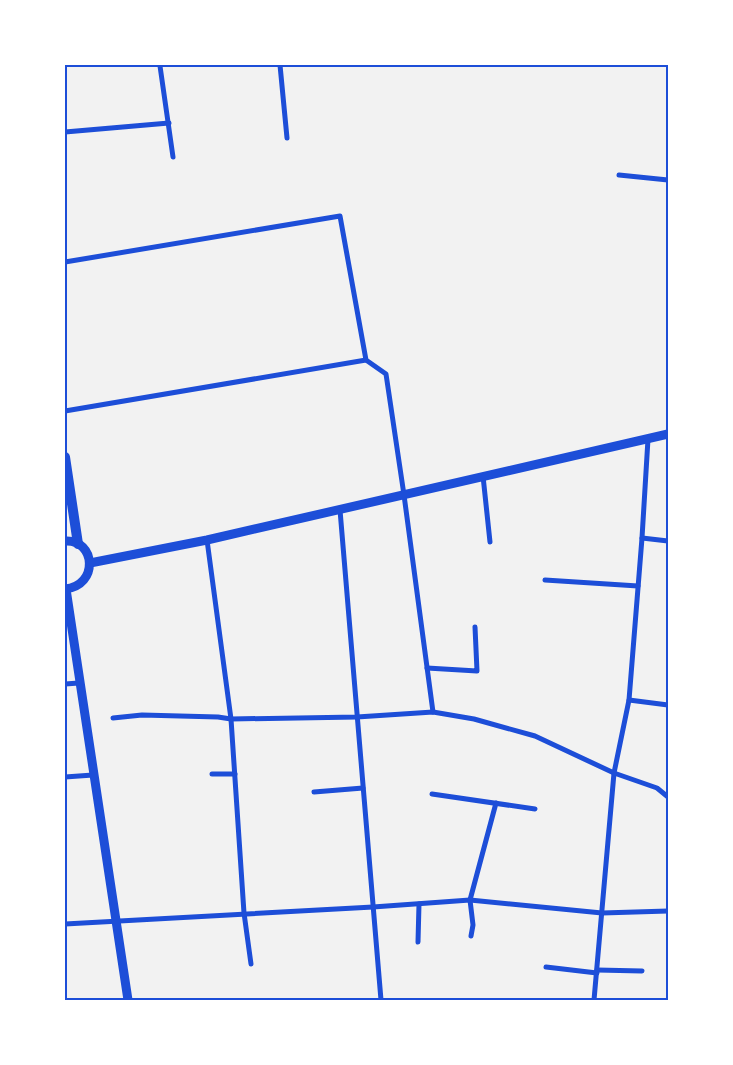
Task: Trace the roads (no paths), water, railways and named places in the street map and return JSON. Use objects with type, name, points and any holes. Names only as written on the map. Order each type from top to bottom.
[{"type":"main road","points":[[65,457],[78,544]]},
{"type":"street","points":[[280,65],[287,138]]},
{"type":"street","points":[[160,66],[173,157]]},
{"type":"street","points":[[65,132],[169,123]]},
{"type":"street","points":[[619,175],[668,180]]},
{"type":"street","points":[[65,262],[340,216],[366,360]]},
{"type":"street","points":[[65,411],[366,360],[386,374],[433,712]]},
{"type":"street","points":[[90,563],[207,540],[668,434]]},
{"type":"street","points":[[594,1000],[614,773],[629,700],[648,439]]},
{"type":"street","points":[[483,476],[490,542]]},
{"type":"street","points":[[340,510],[381,1000]]},
{"type":"street","points":[[642,538],[668,541]]},
{"type":"street","points":[[207,540],[231,719],[244,913],[251,964]]},
{"type":"street","points":[[65,541],[78,544],[84,549],[90,563],[86,578],[73,588],[65,589],[128,1000]]},
{"type":"street","points":[[545,580],[638,586]]},
{"type":"street","points":[[427,668],[477,671],[475,628]]},
{"type":"street","points":[[65,684],[79,683]]},
{"type":"street","points":[[629,700],[668,705]]},
{"type":"street","points":[[113,718],[142,716],[218,717],[231,719],[357,717],[433,712],[474,719],[535,736],[614,773],[657,788],[668,797]]},
{"type":"street","points":[[212,774],[235,774]]},
{"type":"street","points":[[65,777],[93,775]]},
{"type":"street","points":[[314,792],[363,788]]},
{"type":"street","points":[[432,794],[534,809]]},
{"type":"street","points":[[471,936],[473,925],[470,900],[496,804]]},
{"type":"street","points":[[65,924],[470,900],[602,913],[668,911]]},
{"type":"street","points":[[418,942],[419,904]]},
{"type":"street","points":[[546,967],[597,972],[642,971]]}]
